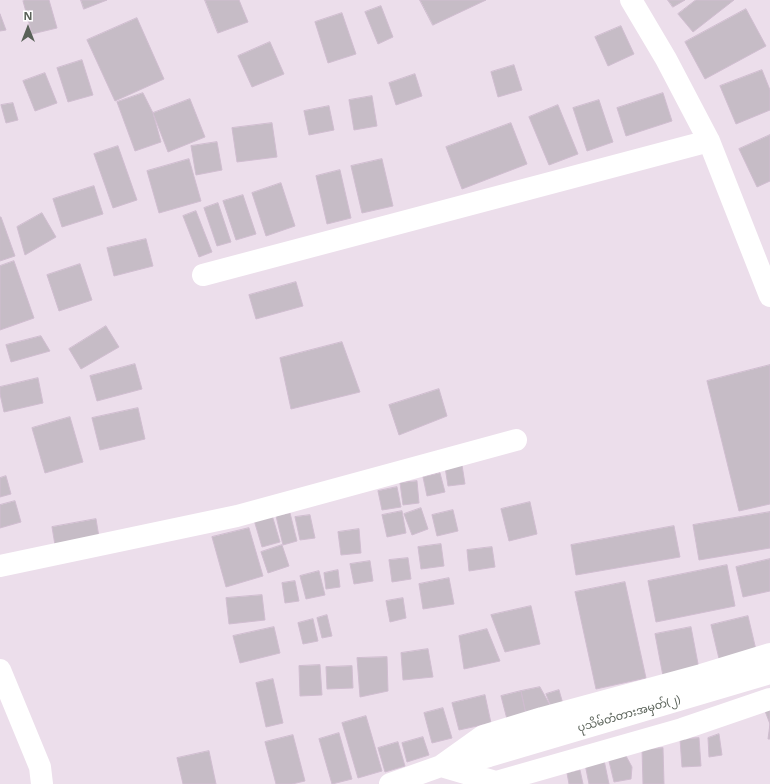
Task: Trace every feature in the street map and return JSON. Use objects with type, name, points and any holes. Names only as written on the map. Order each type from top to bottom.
[{"type":"street","points":[[631,0],[666,59],[709,141],[770,296]]},
{"type":"street","points":[[203,275],[709,141]]},
{"type":"street","points":[[0,566],[237,516],[516,440]]},
{"type":"street","points":[[390,784],[441,766],[483,736],[542,718],[701,675],[770,654]]},
{"type":"street","points":[[0,670],[40,767],[42,784]]},
{"type":"street","name":"ပုသိမ်တံတားအမှတ်(၂)","points":[[441,766],[489,756],[770,673]]},
{"type":"street","points":[[441,766],[496,782],[682,729],[770,699]]},
{"type":"building","points":[[49,0],[57,28],[32,34],[23,1]]},
{"type":"building","points":[[81,0],[107,0],[84,9]]},
{"type":"building","points":[[205,0],[239,0],[248,22],[218,33]]},
{"type":"building","points":[[420,0],[486,0],[433,25]]},
{"type":"building","points":[[668,0],[685,0],[673,7]]},
{"type":"building","points":[[696,0],[734,0],[693,32],[678,14]]},
{"type":"building","points":[[381,6],[393,37],[378,44],[365,12]]},
{"type":"building","points":[[746,9],[766,46],[705,79],[685,42]]},
{"type":"building","points":[[342,13],[356,54],[328,63],[315,22]]},
{"type":"building","points":[[0,14],[6,30],[0,31]]},
{"type":"building","points":[[137,18],[164,79],[115,101],[87,40]]},
{"type":"building","points":[[621,26],[634,54],[608,66],[595,37]]},
{"type":"building","points":[[270,42],[284,74],[252,87],[238,56]]},
{"type":"building","points":[[82,60],[93,95],[68,102],[57,68]]},
{"type":"building","points":[[514,65],[522,90],[498,97],[491,72]]},
{"type":"building","points":[[762,70],[770,90],[770,110],[736,124],[720,86]]},
{"type":"building","points":[[45,73],[57,103],[35,111],[23,81]]},
{"type":"building","points":[[415,74],[422,96],[396,105],[389,83]]},
{"type":"building","points":[[143,93],[153,113],[161,142],[135,151],[117,102]]},
{"type":"building","points":[[663,93],[672,121],[626,136],[617,108]]},
{"type":"building","points":[[372,96],[377,126],[354,130],[349,100]]},
{"type":"building","points":[[190,99],[205,137],[168,152],[153,113]]},
{"type":"building","points":[[599,100],[613,142],[587,151],[573,108]]},
{"type":"building","points":[[13,103],[18,120],[6,123],[1,105]]},
{"type":"building","points":[[558,105],[578,154],[549,165],[529,117]]},
{"type":"building","points":[[329,106],[334,130],[309,135],[304,111]]},
{"type":"building","points":[[272,123],[277,157],[237,162],[232,128]]},
{"type":"building","points":[[511,123],[527,164],[462,189],[446,147]]},
{"type":"building","points":[[770,135],[770,181],[757,187],[739,149]]},
{"type":"building","points":[[217,142],[222,170],[196,175],[191,146]]},
{"type":"building","points":[[118,146],[137,200],[113,208],[94,154]]},
{"type":"building","points":[[189,159],[201,201],[159,213],[147,171]]},
{"type":"building","points":[[382,159],[393,206],[362,213],[351,166]]},
{"type":"building","points":[[340,170],[351,218],[327,224],[316,176]]},
{"type":"building","points":[[281,183],[295,226],[266,236],[252,193]]},
{"type":"building","points":[[94,186],[103,214],[62,227],[53,199]]},
{"type":"building","points":[[243,195],[256,234],[236,240],[223,201]]},
{"type":"building","points":[[218,203],[231,242],[217,246],[204,208]]},
{"type":"building","points":[[196,211],[212,252],[199,257],[183,216]]},
{"type":"building","points":[[42,213],[56,237],[25,255],[17,227]]},
{"type":"building","points":[[0,217],[15,256],[0,261]]},
{"type":"building","points":[[146,239],[153,266],[114,276],[107,248]]},
{"type":"building","points":[[14,261],[34,318],[0,330],[0,266]]},
{"type":"building","points":[[80,264],[92,300],[59,311],[47,275]]},
{"type":"building","points":[[296,282],[303,306],[256,319],[249,295]]},
{"type":"building","points":[[106,326],[119,347],[81,369],[69,349]]},
{"type":"building","points":[[41,336],[50,351],[11,362],[6,345]]},
{"type":"building","points":[[342,342],[360,392],[291,409],[280,358]]},
{"type":"building","points":[[135,364],[142,389],[97,401],[90,376]]},
{"type":"building","points":[[770,365],[770,504],[739,511],[707,381]]},
{"type":"building","points":[[38,378],[43,403],[4,412],[0,387]]},
{"type":"building","points":[[439,389],[447,416],[399,435],[389,405]]},
{"type":"building","points":[[138,408],[145,439],[100,450],[92,418]]},
{"type":"building","points":[[70,417],[83,462],[45,473],[32,428]]},
{"type":"building","points":[[462,465],[465,484],[448,486],[445,467]]},
{"type":"building","points":[[440,473],[445,492],[427,496],[423,477]]},
{"type":"building","points":[[6,476],[11,494],[0,497],[0,478]]},
{"type":"building","points":[[417,481],[419,503],[403,505],[400,483]]},
{"type":"building","points":[[397,487],[401,507],[382,510],[378,491]]},
{"type":"building","points":[[15,501],[21,522],[0,528],[0,505]]},
{"type":"building","points":[[530,502],[537,534],[509,541],[501,509]]},
{"type":"building","points":[[421,508],[428,529],[412,535],[404,514]]},
{"type":"building","points":[[453,510],[458,531],[437,536],[432,515]]},
{"type":"building","points":[[402,511],[406,533],[387,537],[382,515]]},
{"type":"building","points":[[770,512],[770,548],[699,560],[693,525]]},
{"type":"building","points":[[290,513],[297,541],[283,545],[276,516]]},
{"type":"building","points":[[272,515],[280,542],[262,547],[254,520]]},
{"type":"building","points":[[310,515],[315,538],[300,540],[295,517]]},
{"type":"building","points":[[96,519],[100,543],[56,551],[52,527]]},
{"type":"building","points":[[674,526],[680,557],[576,575],[571,545]]},
{"type":"building","points":[[249,528],[263,576],[226,587],[212,537]]},
{"type":"building","points":[[359,529],[361,553],[341,555],[338,532]]},
{"type":"building","points":[[441,544],[444,566],[421,569],[418,547]]},
{"type":"building","points":[[282,545],[289,566],[268,573],[261,552]]},
{"type":"building","points":[[492,547],[495,567],[469,571],[467,550]]},
{"type":"building","points":[[408,558],[411,579],[392,582],[389,560]]},
{"type":"building","points":[[770,559],[770,591],[743,597],[736,567]]},
{"type":"building","points":[[370,561],[373,581],[354,584],[350,564]]},
{"type":"building","points":[[727,565],[735,606],[656,622],[648,581]]},
{"type":"building","points":[[338,570],[340,587],[326,589],[324,573]]},
{"type":"building","points":[[319,571],[325,595],[306,599],[300,576]]},
{"type":"building","points":[[449,578],[454,604],[423,609],[419,584]]},
{"type":"building","points":[[295,581],[299,601],[285,603],[282,583]]},
{"type":"building","points":[[625,582],[646,678],[596,689],[575,592]]},
{"type":"building","points":[[262,595],[265,620],[229,624],[226,598]]},
{"type":"building","points":[[403,598],[406,618],[390,622],[386,601]]},
{"type":"building","points":[[531,606],[540,644],[505,652],[491,615]]},
{"type":"building","points":[[327,615],[332,636],[322,638],[317,618]]},
{"type":"building","points":[[748,616],[757,654],[720,663],[711,625]]},
{"type":"building","points":[[313,619],[318,641],[303,644],[298,623]]},
{"type":"building","points":[[274,627],[280,653],[240,663],[233,636]]},
{"type":"building","points":[[691,627],[699,669],[663,676],[655,634]]},
{"type":"building","points":[[487,629],[500,661],[464,669],[459,636]]},
{"type":"building","points":[[428,649],[433,677],[403,680],[401,653]]},
{"type":"building","points":[[387,657],[388,691],[360,697],[357,658]]},
{"type":"building","points":[[320,665],[322,695],[300,696],[299,666]]},
{"type":"building","points":[[352,666],[353,688],[327,689],[326,667]]},
{"type":"building","points":[[273,679],[283,723],[266,727],[256,683]]},
{"type":"building","points":[[540,687],[551,707],[527,719],[521,691]]},
{"type":"building","points":[[559,690],[563,704],[551,707],[546,694]]},
{"type":"building","points":[[521,691],[527,719],[508,723],[501,696]]},
{"type":"building","points":[[485,695],[491,723],[459,730],[452,703]]},
{"type":"building","points":[[443,708],[452,738],[432,743],[424,713]]},
{"type":"building","points":[[770,710],[770,724],[765,711]]},
{"type":"building","points":[[366,716],[382,771],[358,778],[342,723]]},
{"type":"building","points":[[770,724],[770,739],[768,739]]},
{"type":"building","points":[[339,733],[352,779],[332,784],[319,739]]},
{"type":"building","points":[[719,734],[722,755],[709,757],[708,738]]},
{"type":"building","points":[[293,735],[305,781],[292,784],[276,784],[265,742]]},
{"type":"building","points":[[423,737],[429,755],[407,762],[402,743]]},
{"type":"building","points":[[699,738],[701,766],[682,767],[680,739]]},
{"type":"building","points":[[398,742],[405,766],[385,772],[378,748]]},
{"type":"building","points":[[663,748],[664,784],[643,784],[642,749]]},
{"type":"building","points":[[209,751],[216,784],[183,784],[177,758]]},
{"type":"building","points":[[625,754],[632,767],[631,779],[614,782],[608,757]]},
{"type":"building","points":[[604,760],[609,784],[589,784],[585,764]]},
{"type":"building","points":[[580,770],[583,784],[569,784],[567,773]]}]
